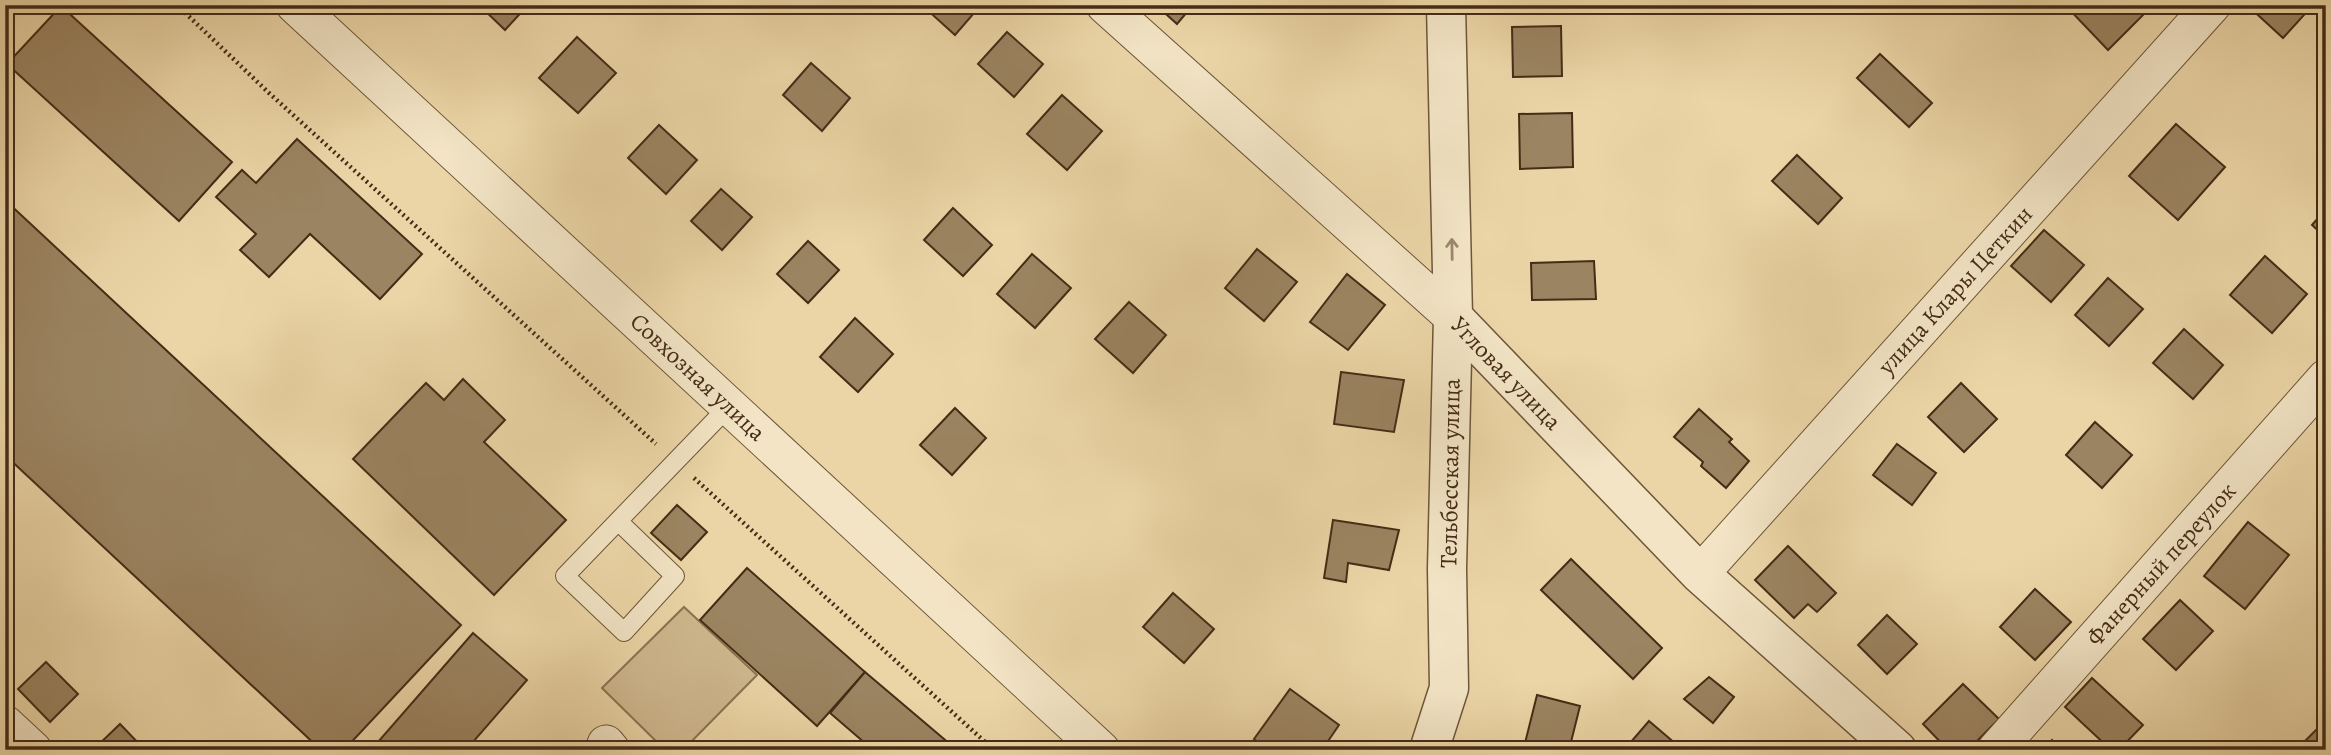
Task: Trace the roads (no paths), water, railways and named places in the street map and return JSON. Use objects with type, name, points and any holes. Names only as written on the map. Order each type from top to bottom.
[{"type":"street","name":"Совхозная улица","points":[[295,5],[1101,750]]},
{"type":"street","name":"Угловая улица","points":[[1105,5],[1453,317],[1699,574],[1898,750]]},
{"type":"street","name":"Тельбесская улица","points":[[1429,750],[1449,688],[1447,569],[1453,317],[1446,5]]},
{"type":"street","name":"улица Клары Цеткин","points":[[1699,574],[2212,5]]},
{"type":"street","name":"Фанерный переулок","points":[[1996,750],[2326,378]]},
{"type":"street","points":[[5,724],[33,750]]},
{"type":"lane","points":[[618,521],[675,576],[624,632],[565,576],[729,405]]}]
